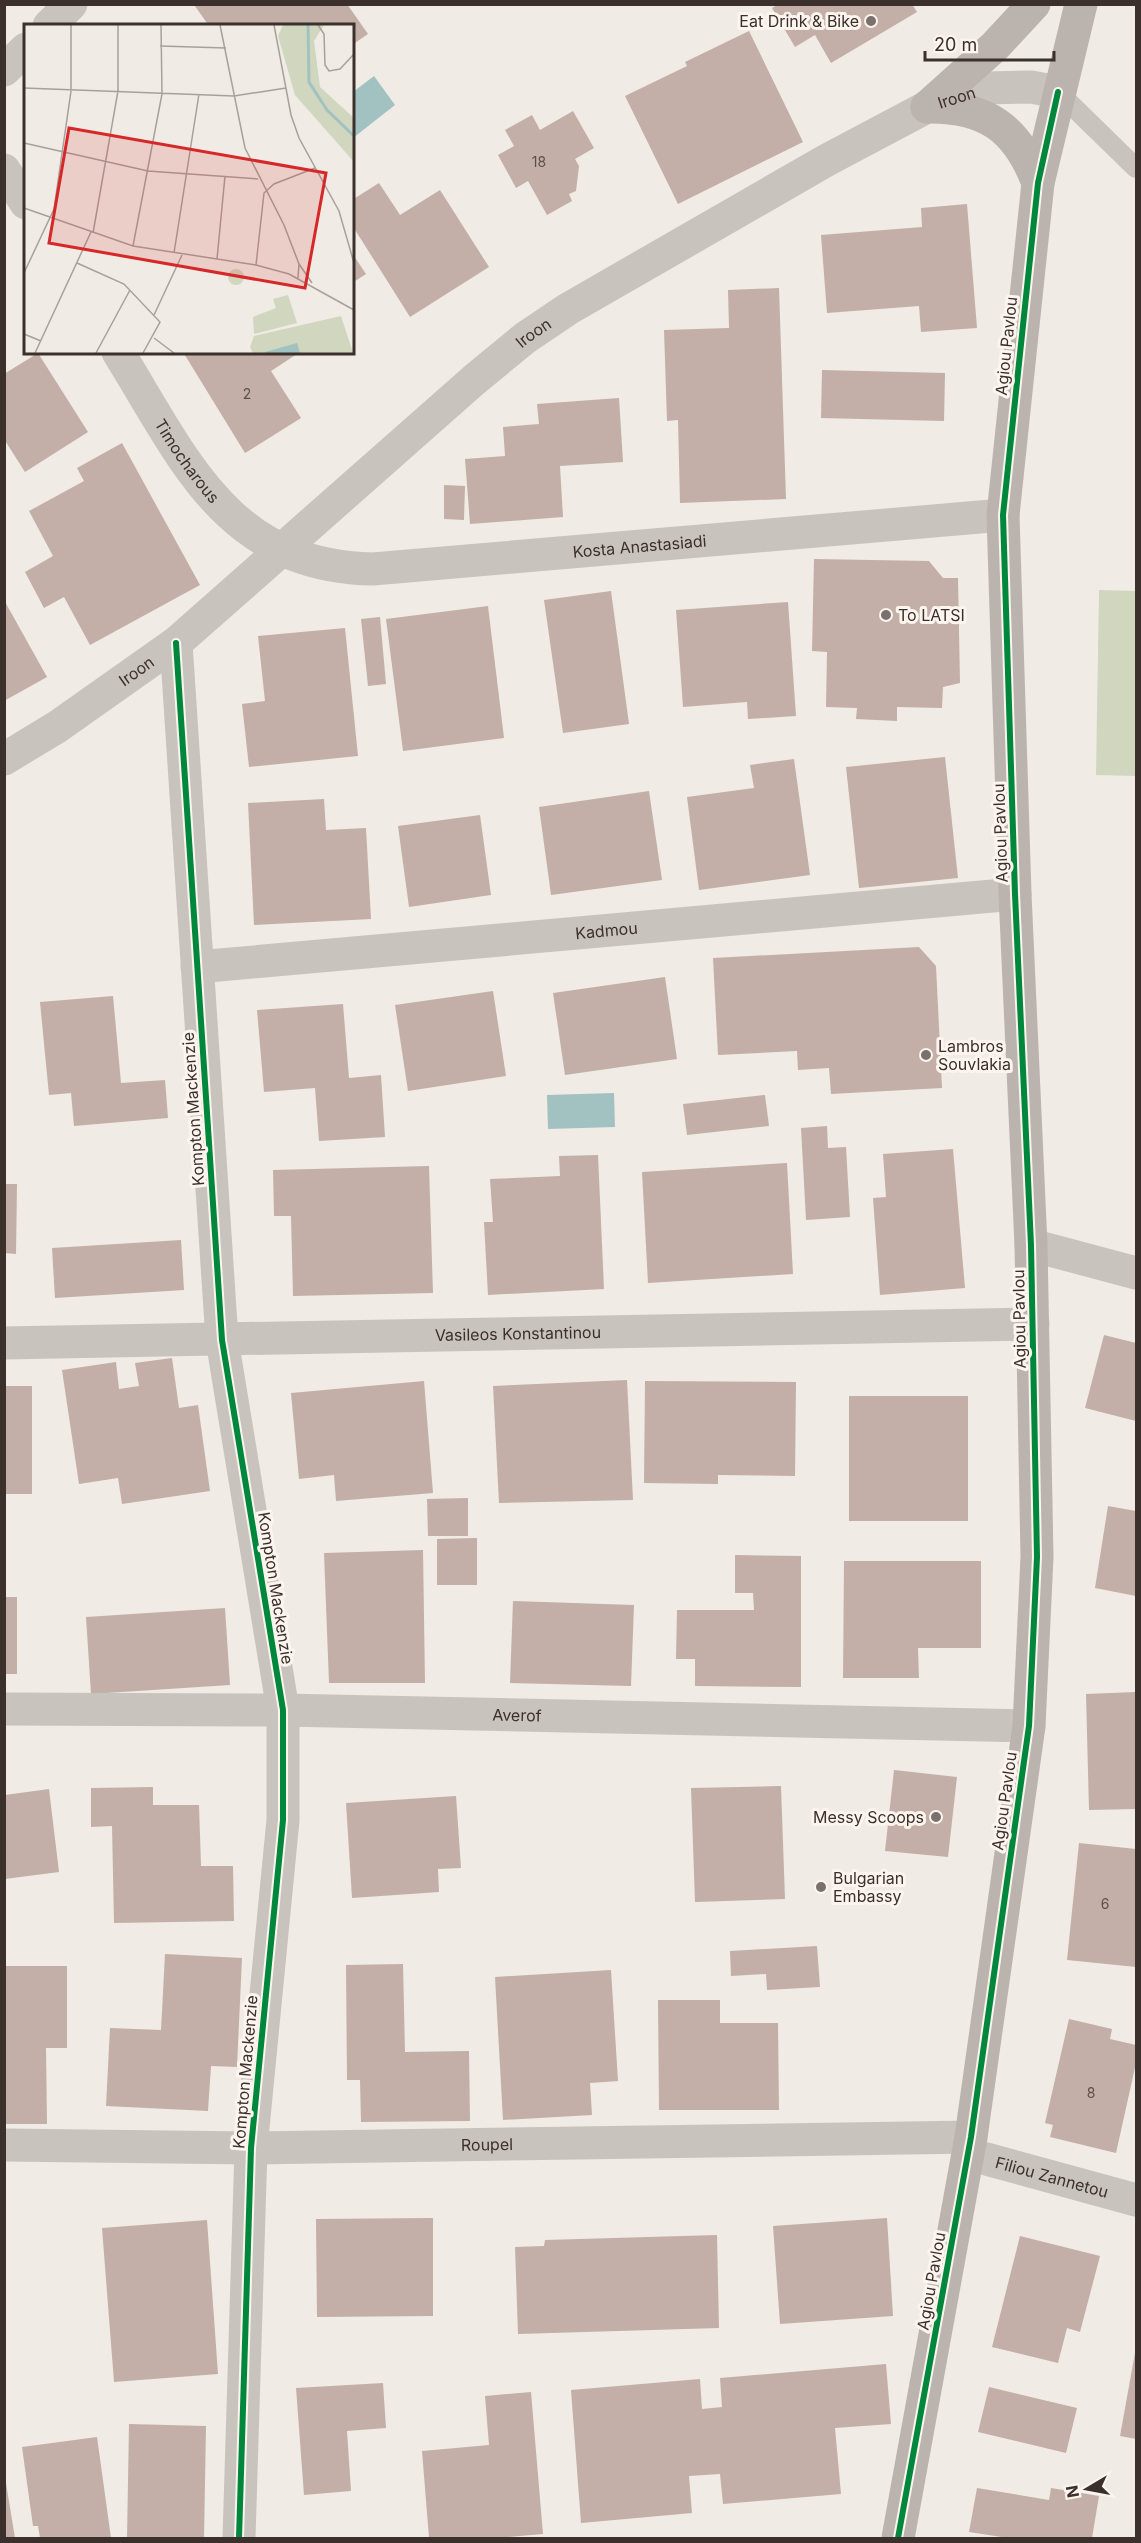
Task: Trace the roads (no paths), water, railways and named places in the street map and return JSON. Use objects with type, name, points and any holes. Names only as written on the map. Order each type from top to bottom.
[{"type":"main road","points":[[927,107],[995,46],[1034,4]]},
{"type":"main road","points":[[1058,92],[1081,4]]},
{"type":"main road","name":"Agiou Pavlou","points":[[898,2538],[969,2145],[1029,1726],[1037,1557],[1033,1324],[1015,894],[1003,515],[1038,183],[1058,92]]},
{"type":"main road","points":[[927,107],[967,109],[998,123],[1022,147],[1038,183]]},
{"type":"street","points":[[51,24],[71,4]]},
{"type":"street","points":[[4,70],[24,51]]},
{"type":"street","name":"Iroon","points":[[4,759],[57,727],[176,643],[279,549],[525,338],[623,275],[827,160],[927,107],[986,88],[1031,87],[1058,92]]},
{"type":"street","points":[[4,170],[24,200]]},
{"type":"street","name":"Timocharous","points":[[119,354],[202,484],[227,514],[279,549]]},
{"type":"street","name":"Kosta Anastasiadi","points":[[279,549],[329,565],[373,569],[1003,515]]},
{"type":"street","name":"Kompton Mackenzie","points":[[176,643],[222,1340],[283,1710],[283,1820],[251,2148],[239,2538]]},
{"type":"street","name":"Kadmou","points":[[197,967],[1015,894]]},
{"type":"street","points":[[1031,1245],[1137,1273]]},
{"type":"street","name":"Vasileos Konstantinou","points":[[4,1342],[222,1340],[1033,1324]]},
{"type":"street","name":"Averof","points":[[4,1709],[283,1710],[1029,1726]]},
{"type":"street","name":"Roupel","points":[[4,2145],[251,2148],[969,2145]]},
{"type":"street","name":"Filiou Zannetou","points":[[969,2145],[1137,2200]]},
{"type":"lane","points":[[1058,92],[1137,168]]},
{"type":"water","points":[[374,76],[395,105],[354,137],[354,91]]},
{"type":"water","points":[[614,1093],[615,1127],[548,1129],[547,1095]]},
{"type":"place","name":"Eat Drink & Bike","points":[[871,21]]},
{"type":"place","name":"To LATSI","points":[[886,615]]},
{"type":"place","name":"Lambros Souvlakia","points":[[926,1055]]},
{"type":"place","name":"Messy Scoops","points":[[936,1817]]},
{"type":"place","name":"Bulgarian Embassy","points":[[821,1887]]}]
